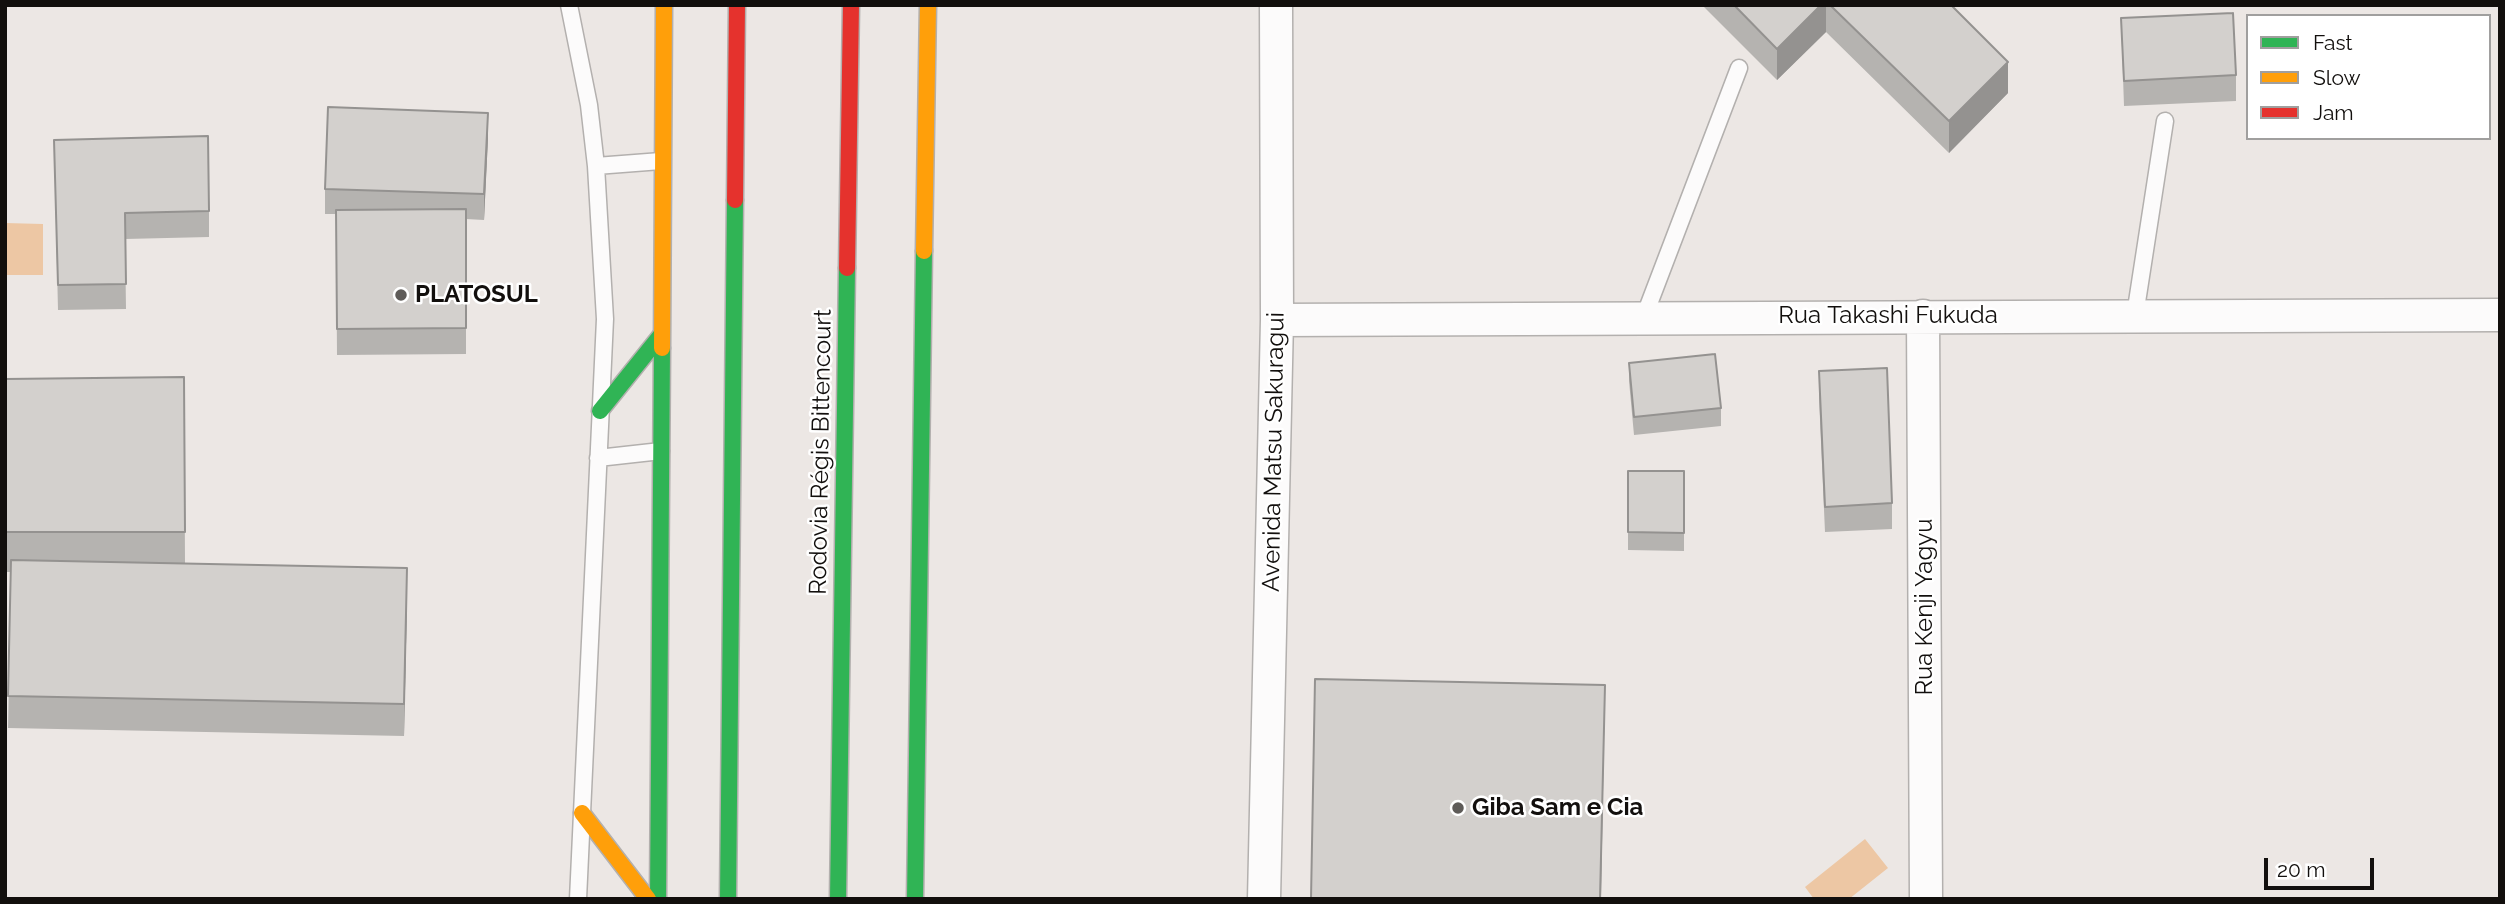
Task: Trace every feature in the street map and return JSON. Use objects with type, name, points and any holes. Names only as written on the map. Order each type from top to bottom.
[{"type":"main road","points":[[658,899],[664,5]]},
{"type":"main road","points":[[728,899],[737,5]]},
{"type":"main road","name":"Rodovia Régis Bittencourt","points":[[838,899],[851,5]]},
{"type":"main road","points":[[915,899],[928,5]]},
{"type":"main road","points":[[848,220],[867,46]]},
{"type":"main road","points":[[600,411],[661,335]]},
{"type":"main road","points":[[582,813],[648,899]]},
{"type":"street","name":"Avenida Matsu Sakuragui","points":[[1264,899],[1277,320],[1276,5]]},
{"type":"street","name":"Rua Takashi Fukuda","points":[[1277,320],[2500,315]]},
{"type":"street","name":"Rua Kenji Yagyu","points":[[1923,316],[1926,899]]},
{"type":"lane","points":[[569,5],[589,105],[596,166],[605,319],[578,899]]},
{"type":"lane","points":[[1644,317],[1739,68]]},
{"type":"lane","points":[[2135,315],[2165,121]]},
{"type":"lane","points":[[596,166],[662,161]]},
{"type":"lane","points":[[598,458],[661,451]]},
{"type":"shaded area","points":[[5,223],[43,224],[43,275],[5,275]]},
{"type":"shaded area","points":[[1865,839],[1888,868],[1849,899],[1814,899],[1805,887]]},
{"type":"building","points":[[1734,5],[1821,5],[1777,49]]},
{"type":"building","points":[[1830,5],[1951,5],[2008,62],[1949,121]]},
{"type":"building","points":[[2233,13],[2236,75],[2124,81],[2121,18]]},
{"type":"building","points":[[328,107],[488,113],[484,194],[325,189]]},
{"type":"building","points":[[208,136],[209,211],[125,213],[126,284],[58,285],[54,140]]},
{"type":"building","name":"PLATOSUL","points":[[466,209],[466,328],[337,329],[336,210]]},
{"type":"building","points":[[1715,354],[1721,408],[1634,417],[1629,363]]},
{"type":"building","points":[[1887,368],[1892,503],[1825,507],[1819,371]]},
{"type":"building","points":[[184,377],[185,532],[5,532],[5,379]]},
{"type":"building","points":[[1628,471],[1684,471],[1684,533],[1628,532]]},
{"type":"building","points":[[11,560],[407,568],[404,704],[8,696]]},
{"type":"building","name":"Giba Sam e Cia","points":[[1315,679],[1605,685],[1600,899],[1311,899]]},
{"type":"traffic: fast","points":[[728,899],[735,200]]},
{"type":"traffic: fast","points":[[915,899],[924,251]]},
{"type":"traffic: fast","points":[[838,899],[847,268]]},
{"type":"traffic: fast","points":[[600,411],[661,335]]},
{"type":"traffic: fast","points":[[658,899],[662,348]]},
{"type":"traffic: slow","points":[[662,348],[664,5]]},
{"type":"traffic: slow","points":[[924,251],[928,5]]},
{"type":"traffic: slow","points":[[582,813],[648,899]]},
{"type":"traffic: jam","points":[[735,200],[737,5]]},
{"type":"traffic: jam","points":[[847,268],[851,5]]},
{"type":"place","name":"PLATOSUL","points":[[401,295]]},
{"type":"place","name":"Giba Sam e Cia","points":[[1458,808]]}]
